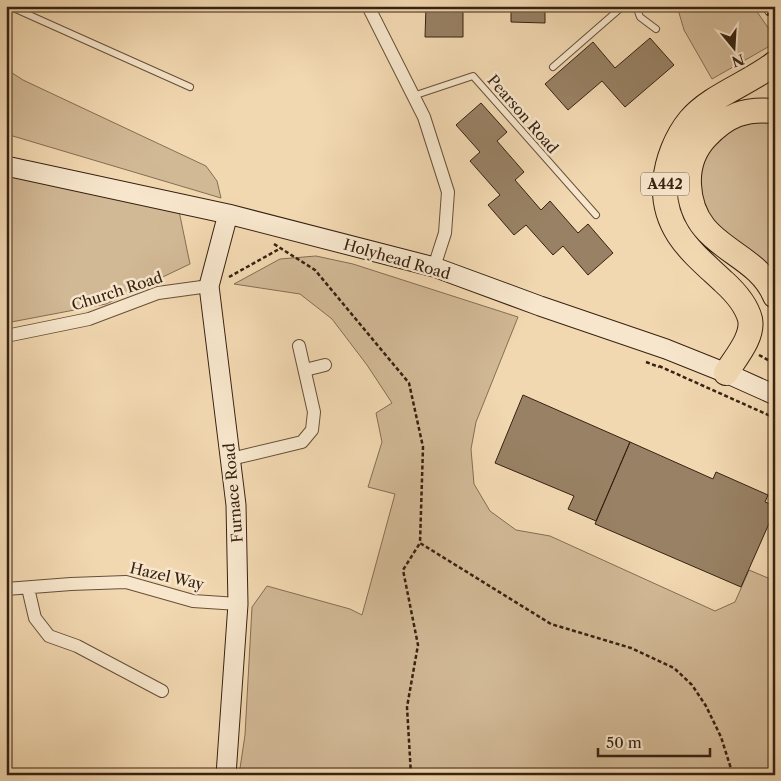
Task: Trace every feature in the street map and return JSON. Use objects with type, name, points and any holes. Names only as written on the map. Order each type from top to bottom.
[{"type":"highway","name":"A442","points":[[726,373],[750,331],[750,319],[736,293],[689,250],[673,227],[665,190],[666,173],[669,156],[689,120],[703,107],[775,63]]},
{"type":"highway","name":"A442","points":[[775,111],[760,110],[731,116],[714,128],[701,142],[694,154],[688,174],[692,208],[698,221],[709,235],[762,276],[771,287],[775,296]]},
{"type":"main road","name":"Holyhead Road","points":[[6,166],[228,214],[434,267],[666,349],[775,395]]},
{"type":"main road","name":"Furnace Road","points":[[226,775],[238,604],[236,505],[209,286],[228,214]]},
{"type":"street","points":[[368,6],[424,117],[448,192],[445,233],[434,267]]},
{"type":"street","name":"Church Road","points":[[6,336],[89,320],[158,293],[209,286]]},
{"type":"street","points":[[231,460],[302,442],[312,430],[314,412],[299,346]]},
{"type":"street","points":[[305,370],[325,365]]},
{"type":"street","name":"Hazel Way","points":[[6,590],[71,584],[126,582],[193,601],[238,604]]},
{"type":"street","points":[[28,588],[35,618],[50,636],[77,646],[162,692]]},
{"type":"lane","points":[[9,6],[190,87]]},
{"type":"lane","points":[[553,67],[623,6]]},
{"type":"lane","points":[[636,6],[640,17],[656,29]]},
{"type":"lane","name":"Pearson Road","points":[[413,96],[473,76],[596,215]]},
{"type":"path","points":[[273,243],[315,270],[409,382],[423,447],[420,543],[403,570],[418,645],[408,707],[411,775]]},
{"type":"path","points":[[209,286],[286,246]]},
{"type":"path","points":[[420,543],[551,624],[632,648],[674,668],[692,685],[706,706],[721,738],[733,775]]},
{"type":"shaded area","points":[[677,6],[753,6],[769,29],[775,26],[775,43],[712,79],[684,30]]},
{"type":"shaded area","points":[[6,69],[23,80],[206,166],[217,181],[221,198],[6,134]]},
{"type":"shaded area","points":[[775,118],[775,279],[704,215],[697,170],[704,153],[737,123]]},
{"type":"shaded area","points":[[6,173],[179,211],[190,264],[106,304],[6,323]]},
{"type":"shaded area","points":[[316,256],[353,264],[518,317],[476,422],[471,449],[474,484],[490,511],[516,530],[550,536],[715,611],[735,602],[749,570],[775,581],[775,775],[239,775],[245,735],[252,607],[267,586],[350,609],[362,615],[395,494],[368,487],[382,442],[376,413],[392,403],[367,365],[332,319],[300,294],[234,284],[280,259]]},
{"type":"building","points":[[426,6],[463,6],[463,37],[425,37]]},
{"type":"building","points":[[511,6],[578,6],[545,7],[545,23],[511,22]]},
{"type":"building","points":[[650,38],[674,65],[625,107],[602,81],[568,110],[545,84],[593,42],[615,68]]},
{"type":"building","points":[[481,103],[507,132],[497,141],[524,172],[515,180],[541,210],[550,201],[578,233],[588,224],[613,253],[588,275],[563,246],[553,255],[526,225],[514,235],[488,205],[500,195],[470,161],[480,152],[456,125]]},
{"type":"building","points":[[523,395],[630,442],[596,521],[568,509],[574,496],[495,463]]},
{"type":"building","points":[[630,442],[713,479],[716,472],[768,495],[765,502],[775,506],[775,510],[741,587],[595,524]]},
{"type":"railway","points":[[763,6],[768,13]]}]
